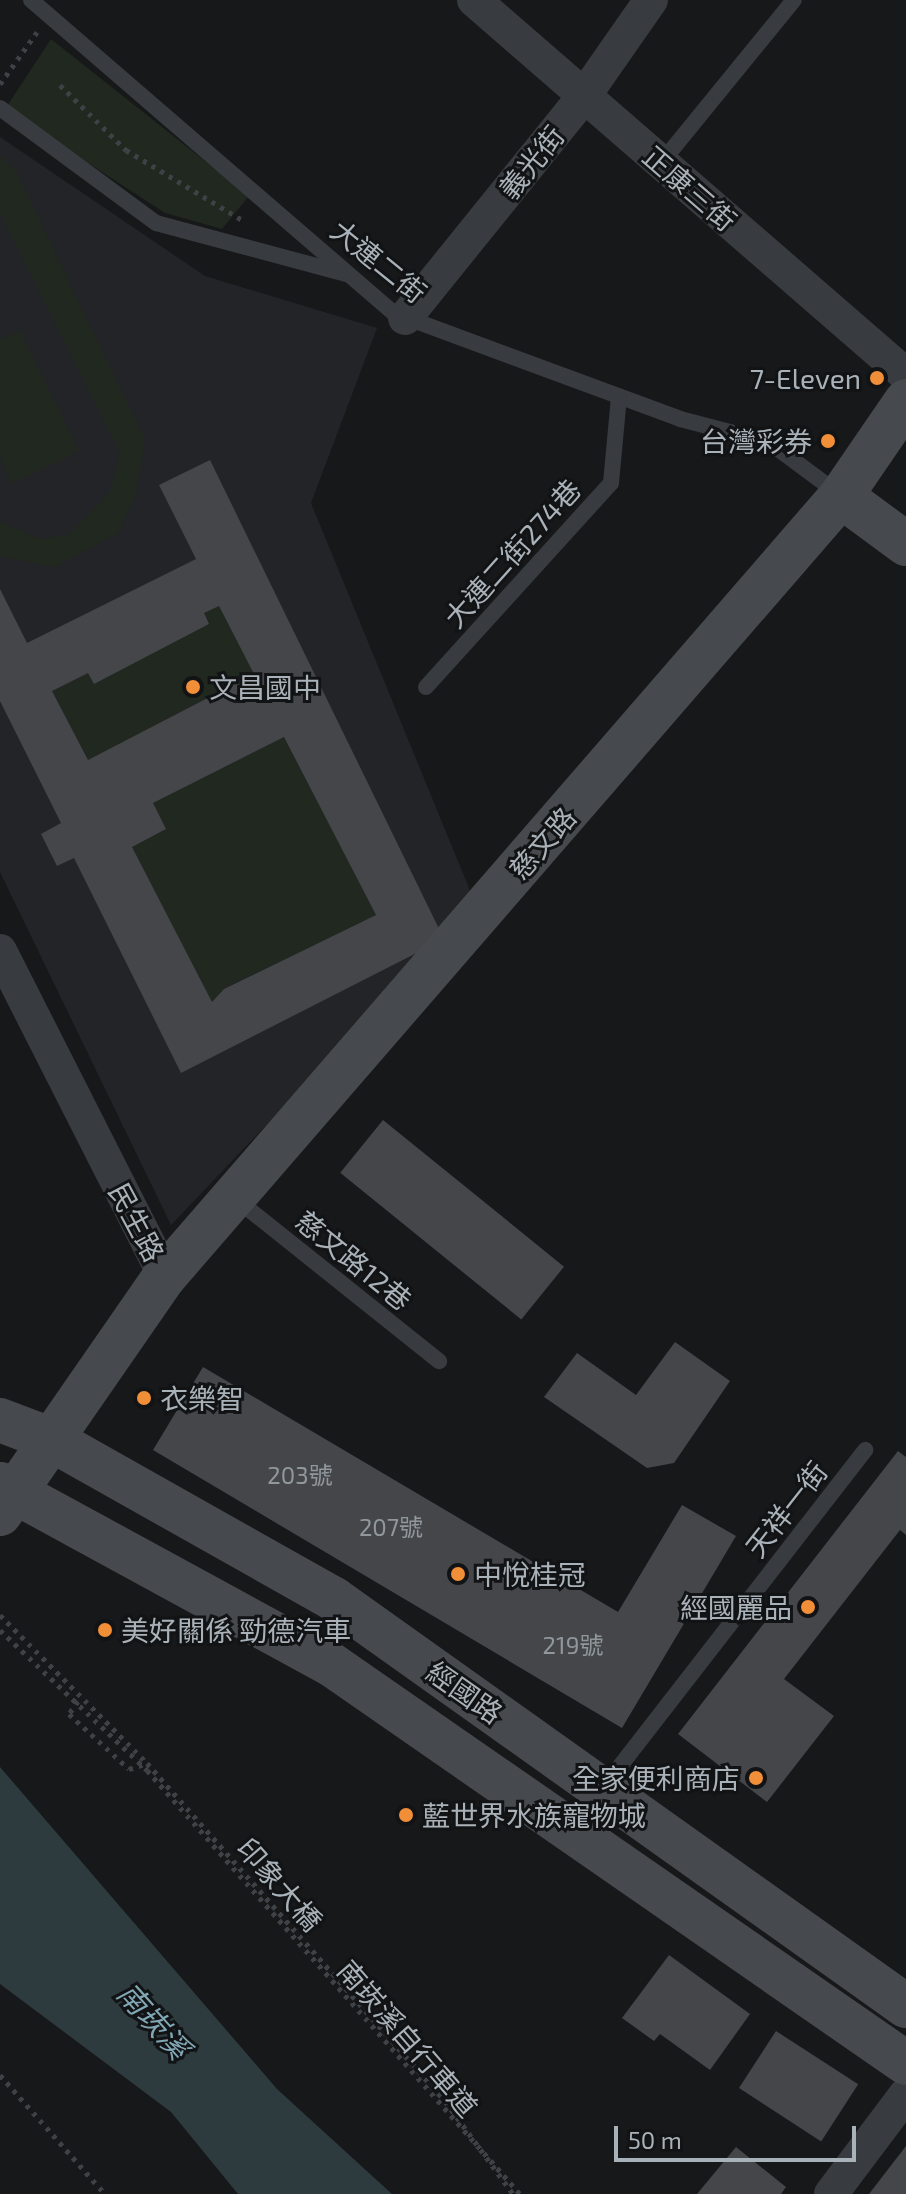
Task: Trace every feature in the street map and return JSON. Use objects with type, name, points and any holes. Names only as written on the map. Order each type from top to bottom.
[{"type":"street","name":"正康三街","points":[[474,0],[906,375]]},
{"type":"street","name":"義光街","points":[[405,318],[584,96],[651,0]]},
{"type":"street","name":"慈文路","points":[[165,1276],[236,1199],[841,496],[906,401]]},
{"type":"street","points":[[841,496],[906,544]]},
{"type":"street","name":"民生路","points":[[0,951],[165,1276],[7,1496]]},
{"type":"street","name":"經國路","points":[[0,1420],[50,1439],[334,1599],[906,2006]]},
{"type":"street","name":"經國路","points":[[7,1496],[332,1665],[906,2063]]},
{"type":"street","points":[[831,2194],[906,2094]]},
{"type":"lane","name":"大連二街","points":[[31,0],[405,318],[619,396],[769,442],[841,496]]},
{"type":"lane","points":[[661,163],[794,0]]},
{"type":"lane","points":[[4,111],[156,223],[352,275]]},
{"type":"lane","name":"大連二街274巷","points":[[426,687],[611,483],[619,396]]},
{"type":"lane","name":"慈文路12巷","points":[[236,1199],[439,1361]]},
{"type":"lane","name":"天祥一街","points":[[602,1790],[865,1450]]},
{"type":"path","points":[[0,84],[49,15]]},
{"type":"path","points":[[60,85],[126,150],[247,224]]},
{"type":"path","name":"印象大橋","points":[[0,1615],[147,1763],[445,2101],[513,2194]]},
{"type":"path","name":"南崁溪自行車道","points":[[0,1630],[78,1701],[520,2194]]},
{"type":"path","points":[[78,1701],[69,1714],[129,1769],[147,1763]]},
{"type":"path","points":[[0,2075],[105,2194]]},
{"type":"shaded area","points":[[51,39],[249,196],[222,229],[165,213],[5,109]]},
{"type":"shaded area","name":"文昌國中","points":[[0,137],[205,276],[377,328],[311,503],[476,905],[171,1225],[0,872]]},
{"type":"shaded area","points":[[0,156],[15,169],[145,440],[135,497],[118,533],[55,567],[0,556],[0,522],[40,539],[70,534],[111,490],[120,452],[0,212]]},
{"type":"shaded area","points":[[20,331],[79,451],[12,484],[0,458],[0,340]]},
{"type":"shaded area","points":[[219,606],[254,674],[88,760],[52,691],[88,673],[94,684],[209,624],[204,613]]},
{"type":"shaded area","points":[[284,737],[376,915],[224,988],[212,1002],[132,847],[166,829],[153,803]]},
{"type":"water","name":"南崁溪","points":[[0,1767],[277,2089],[392,2194],[238,2194],[171,2112],[0,1984]]},
{"type":"building","points":[[210,460],[444,939],[181,1073],[74,858],[57,866],[41,834],[61,823],[0,701],[0,589],[27,643],[196,559],[159,485]],"holes":[[[219,606],[254,674],[88,760],[52,691],[88,673],[94,684],[209,624],[204,613]],[[284,737],[376,915],[224,989],[212,1002],[132,847],[166,829],[153,803]]]},
{"type":"building","points":[[383,1120],[564,1267],[521,1319],[340,1173]]},
{"type":"building","points":[[675,1342],[730,1381],[674,1463],[647,1468],[544,1397],[577,1353],[636,1395]]},
{"type":"building","name":"中悅桂冠","points":[[203,1367],[618,1612],[682,1505],[736,1536],[622,1728],[153,1450]]},
{"type":"building","name":"經國麗品","points":[[898,1451],[906,1457],[906,1535],[900,1530],[784,1679],[834,1716],[767,1802],[678,1734]]},
{"type":"building","points":[[669,1955],[750,2014],[710,2070],[660,2034],[654,2041],[622,2018]]},
{"type":"building","points":[[776,2031],[858,2084],[821,2141],[739,2088]]},
{"type":"building","points":[[906,2146],[906,2194],[869,2194]]},
{"type":"building","points":[[736,2147],[786,2187],[781,2194],[697,2194]]},
{"type":"place","name":"7-Eleven","points":[[877,378]]},
{"type":"place","name":"台灣彩券","points":[[828,441]]},
{"type":"place","name":"文昌國中","points":[[193,687]]},
{"type":"place","name":"衣樂智","points":[[144,1398]]},
{"type":"place","name":"中悅桂冠","points":[[458,1574]]},
{"type":"place","name":"經國麗品","points":[[808,1607]]},
{"type":"place","name":"美好關係 勁德汽車","points":[[105,1630]]},
{"type":"place","name":"全家便利商店","points":[[756,1778]]},
{"type":"place","name":"藍世界水族寵物城","points":[[406,1815]]}]
